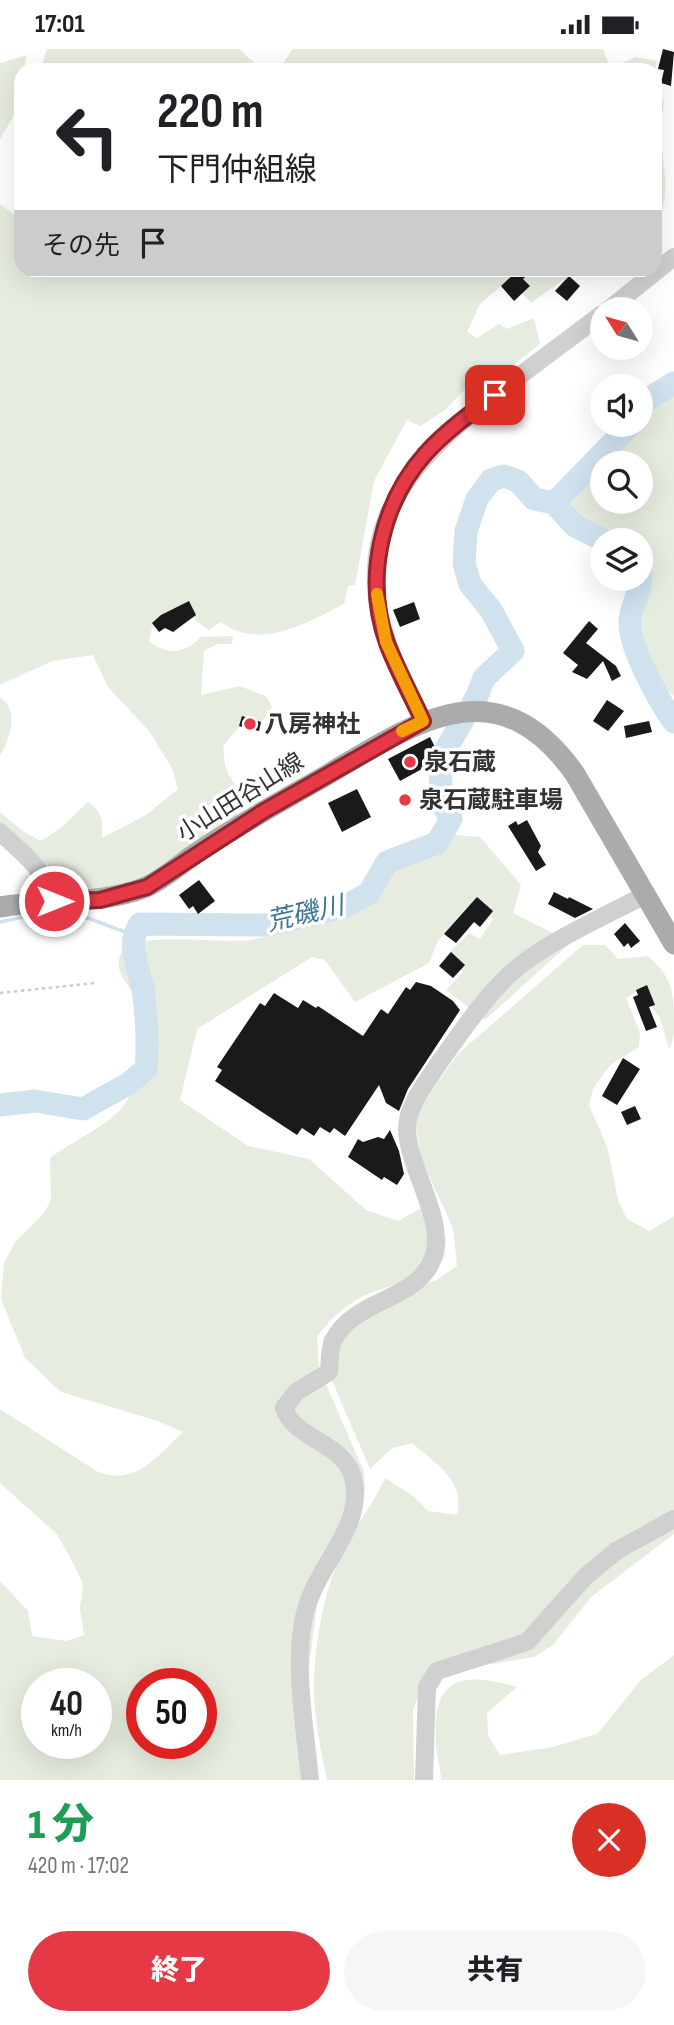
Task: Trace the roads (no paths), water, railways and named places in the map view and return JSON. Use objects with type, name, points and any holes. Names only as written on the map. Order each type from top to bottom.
[{"type":"main road","name":"小山田谷山線","points":[[0,907],[54,901],[100,900],[147,887],[264,811],[423,721],[452,713],[482,712],[519,722],[557,750],[575,774],[674,944]]},
{"type":"street","points":[[624,297],[649,277]]},
{"type":"street","points":[[423,721],[386,642],[375,582],[379,551],[398,494],[424,455],[459,422],[590,323]]},
{"type":"street","points":[[0,832],[35,864],[47,882],[54,901]]},
{"type":"street","points":[[310,1780],[302,1700],[303,1625],[310,1595],[351,1522],[356,1503],[349,1467],[336,1453],[288,1422],[284,1408],[296,1392],[329,1372],[332,1342],[349,1320],[368,1306],[414,1284],[433,1259],[437,1238],[415,1168],[407,1130],[410,1113],[420,1092],[471,1018],[514,971],[578,930],[645,895]]},
{"type":"street","points":[[424,1780],[426,1687],[437,1671],[527,1642],[585,1577],[615,1551],[674,1519]]},
{"type":"waterway","points":[[653,396],[674,383]]},
{"type":"waterway","points":[[554,503],[618,437]]},
{"type":"waterway","name":"荒磯川","points":[[0,1105],[35,1101],[83,1109],[128,1084],[146,1069],[145,1006],[134,951],[135,933],[140,924],[269,925],[344,907],[369,893],[387,862],[437,843],[451,819],[442,803],[440,767],[446,749],[477,696],[484,678],[513,651],[491,610],[470,584],[464,563],[466,531],[477,499],[491,480],[504,476],[518,481],[534,499],[554,503]]},
{"type":"waterway","points":[[554,503],[575,526],[590,534]]},
{"type":"waterway","points":[[638,591],[630,622],[634,645],[661,702],[674,722]]},
{"type":"waterway","points":[[0,922],[23,917],[39,921],[88,918],[133,935]]},
{"type":"place","name":"八房神社","points":[[250,724]]},
{"type":"place","name":"泉石蔵","points":[[410,762]]},
{"type":"place","name":"泉石蔵駐車場","points":[[405,800]]}]
